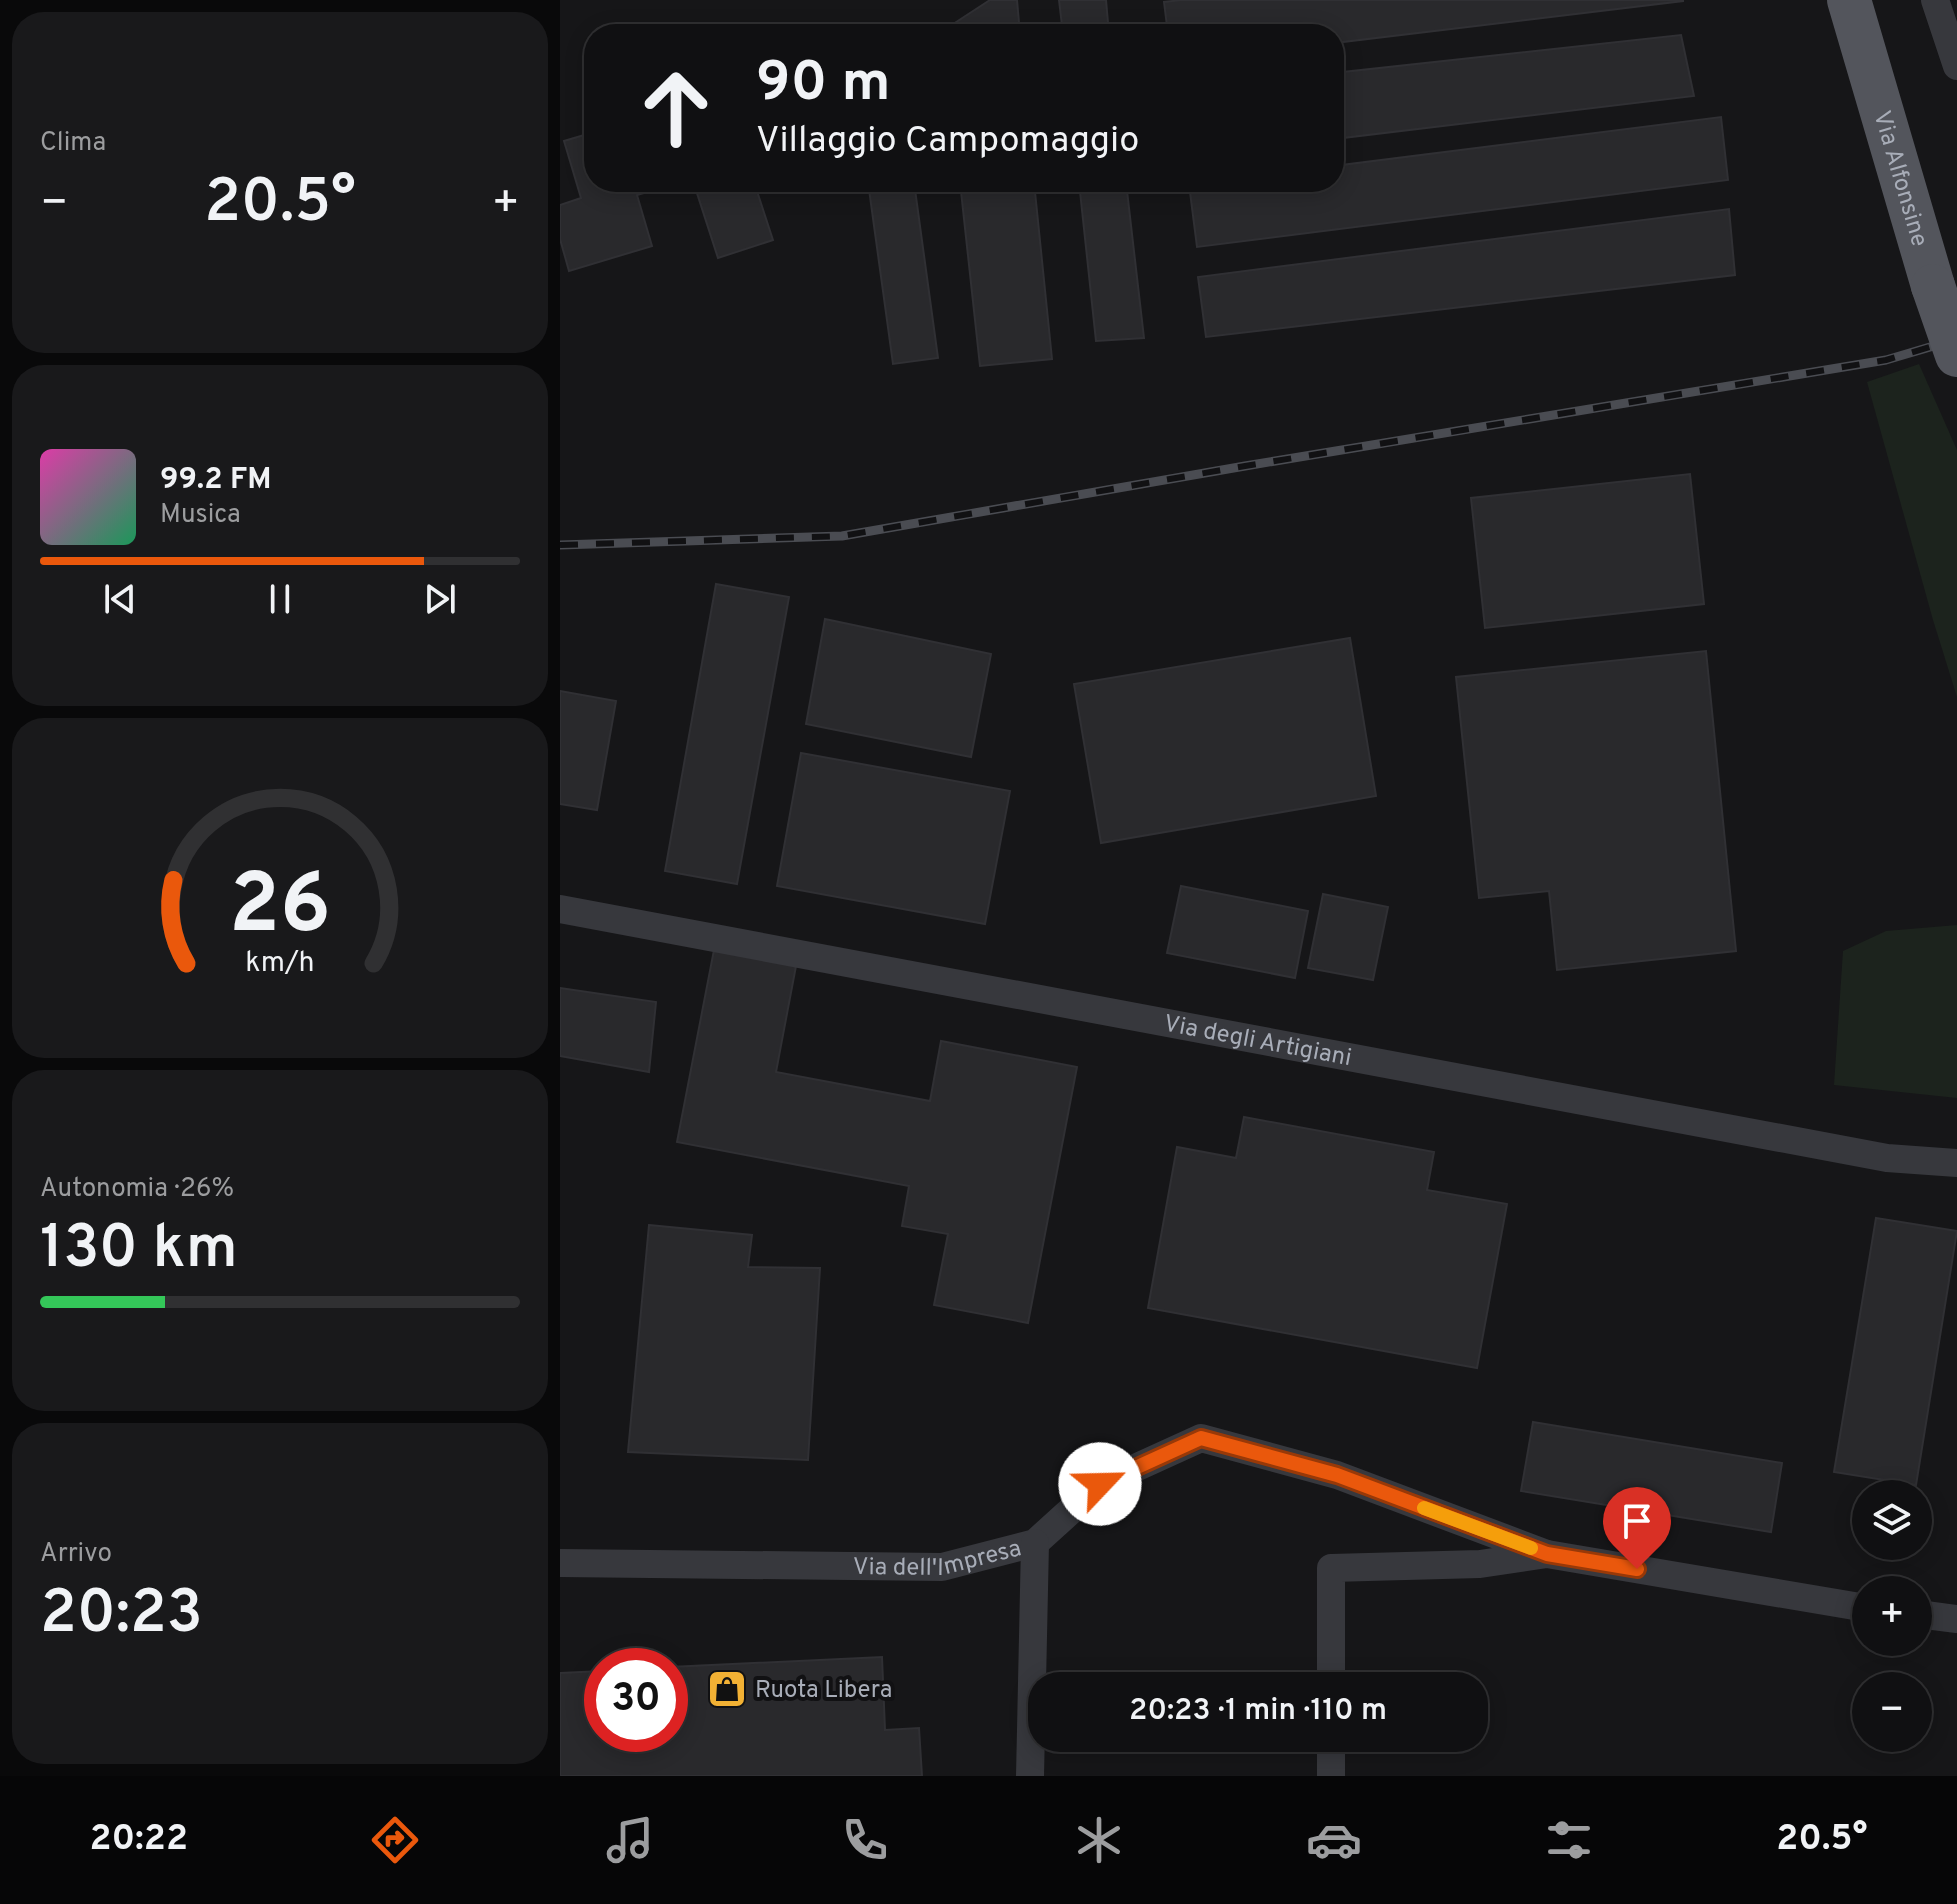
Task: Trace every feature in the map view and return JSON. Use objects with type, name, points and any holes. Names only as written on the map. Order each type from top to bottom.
[{"type":"main road","name":"Via Alfonsine","points":[[1849,0],[1933,286],[1957,355]]},
{"type":"street","points":[[1935,0],[1957,66]]},
{"type":"street","name":"Via degli Artigiani","points":[[560,909],[1887,1158],[1957,1163]]},
{"type":"street","name":"Via dell'Impresa","points":[[560,1563],[942,1567],[1035,1543],[1100,1484],[1201,1438],[1337,1475],[1547,1554]]},
{"type":"street","points":[[1030,1776],[1035,1543]]},
{"type":"street","points":[[1331,1672],[1331,1568],[1480,1564],[1547,1554],[1852,1606]]},
{"type":"street","points":[[1932,1616],[1957,1619]]},
{"type":"street","points":[[1331,1752],[1331,1776]]},
{"type":"shaded area","points":[[1919,364],[1957,450],[1957,697],[1867,382]]},
{"type":"shaded area","points":[[1957,925],[1957,1098],[1834,1085],[1843,951],[1886,931]]},
{"type":"building","points":[[990,0],[1017,0],[1019,24],[953,24]]},
{"type":"building","points":[[1059,0],[1106,0],[1108,24],[1062,24]]},
{"type":"building","points":[[1683,0],[1344,42],[1344,24],[1167,24],[1164,2]]},
{"type":"building","points":[[1681,35],[1694,96],[1344,138],[1344,72]]},
{"type":"building","points":[[1721,117],[1728,180],[1197,247],[1190,192],[1344,192],[1344,165]]},
{"type":"building","points":[[584,135],[584,192],[647,192],[637,195],[652,246],[569,271],[560,239],[560,205],[581,198],[564,141]]},
{"type":"building","points":[[697,192],[757,192],[773,240],[718,258]]},
{"type":"building","points":[[869,192],[915,192],[938,358],[893,364]]},
{"type":"building","points":[[961,192],[1035,192],[1052,359],[980,366]]},
{"type":"building","points":[[1080,192],[1127,192],[1144,338],[1096,341]]},
{"type":"building","points":[[1729,209],[1735,275],[1206,337],[1198,277]]},
{"type":"building","points":[[1690,474],[1704,604],[1485,628],[1471,498]]},
{"type":"building","points":[[716,584],[789,597],[737,884],[665,871]]},
{"type":"building","points":[[825,619],[991,654],[971,757],[806,724]]},
{"type":"building","points":[[1350,638],[1376,796],[1101,843],[1074,684]]},
{"type":"building","points":[[1706,651],[1736,951],[1557,970],[1549,891],[1479,898],[1456,677]]},
{"type":"building","points":[[560,691],[616,701],[597,810],[560,804]]},
{"type":"building","points":[[801,753],[1010,791],[985,924],[777,886]]},
{"type":"building","points":[[1181,886],[1308,911],[1295,978],[1167,953]]},
{"type":"building","points":[[1323,894],[1388,907],[1373,980],[1308,968]]},
{"type":"building","points":[[714,950],[796,966],[776,1072],[930,1101],[941,1041],[1077,1067],[1028,1323],[934,1305],[948,1234],[902,1226],[909,1186],[677,1142]]},
{"type":"building","points":[[560,988],[656,1002],[649,1072],[560,1056]]},
{"type":"building","points":[[1244,1117],[1434,1152],[1427,1190],[1507,1204],[1477,1368],[1148,1308],[1177,1147],[1236,1158]]},
{"type":"building","points":[[1876,1218],[1957,1231],[1917,1480],[1884,1480],[1834,1472]]},
{"type":"building","points":[[649,1225],[752,1235],[748,1267],[820,1268],[808,1460],[628,1452]]},
{"type":"building","points":[[1533,1422],[1782,1463],[1771,1532],[1521,1491]]},
{"type":"building","points":[[882,1657],[885,1730],[919,1728],[922,1776],[560,1776],[560,1673],[584,1672],[584,1752],[688,1752],[688,1666]]},
{"type":"railway","points":[[560,545],[842,536],[1886,360],[1957,339]]},
{"type":"slow traffic","points":[[1424,1508],[1531,1548]]},
{"type":"place","name":"Ruota Libera","points":[[727,1689]]},
{"type":"route","points":[[1100,1484],[1201,1438],[1337,1475],[1547,1554],[1637,1569]]}]
